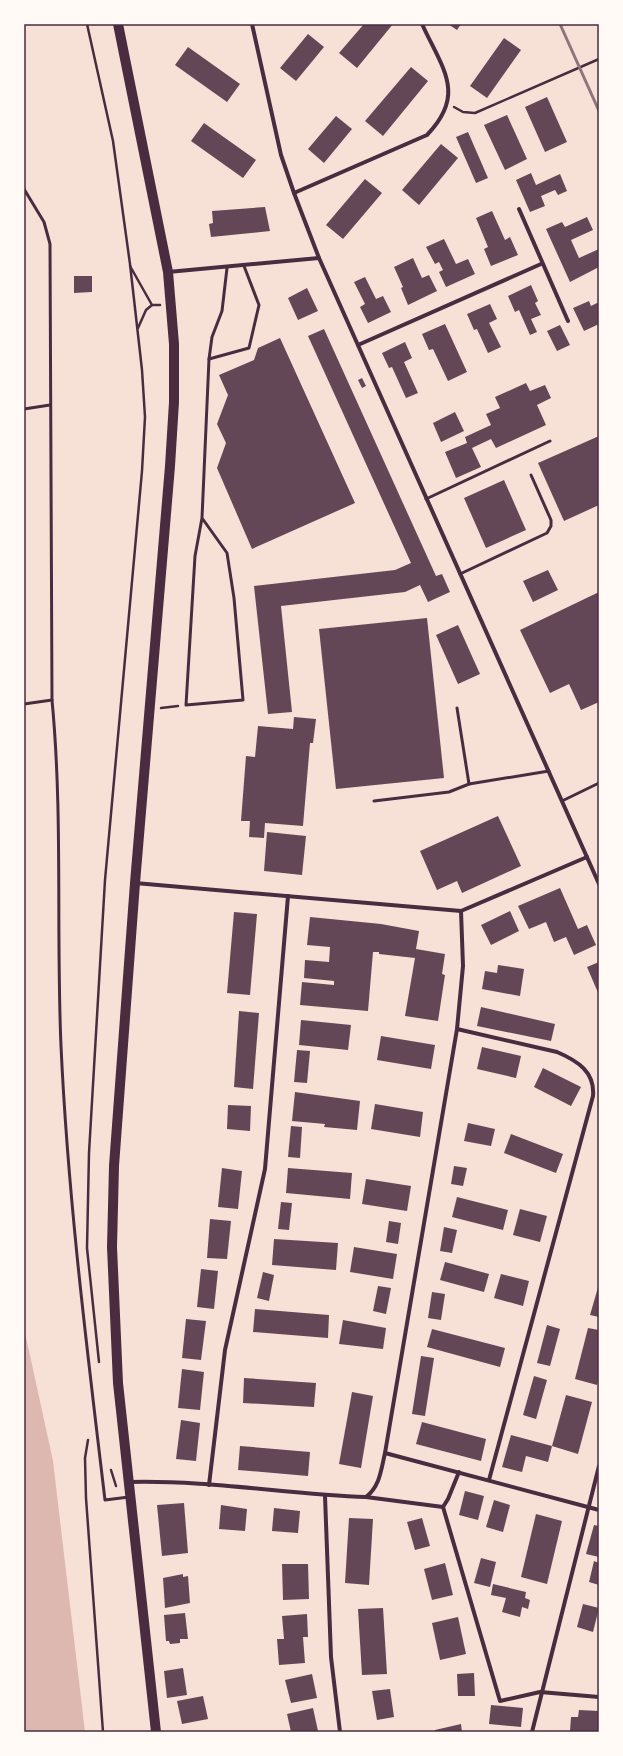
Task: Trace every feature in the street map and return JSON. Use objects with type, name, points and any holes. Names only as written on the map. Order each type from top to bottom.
[{"type":"main road","points":[[118,24],[168,272],[174,344],[174,402],[135,883],[114,1166],[112,1246],[118,1383],[127,1482],[156,1732]]},
{"type":"street","points":[[252,24],[282,155],[294,193],[319,258],[599,884]]},
{"type":"street","points":[[294,193],[427,135],[440,122],[448,104],[450,93],[447,79],[422,24]]},
{"type":"street","points":[[519,209],[541,264],[568,321]]},
{"type":"street","points":[[168,272],[227,268],[319,258]]},
{"type":"street","points":[[358,345],[541,264]]},
{"type":"street","points":[[135,883],[461,911],[587,857]]},
{"type":"street","points":[[209,1485],[225,1350],[265,1169],[288,896]]},
{"type":"street","points":[[366,1497],[375,1490],[380,1477],[385,1453],[457,1029],[463,966],[461,911]]},
{"type":"street","points":[[457,1029],[557,1052],[573,1059],[587,1072],[594,1084],[593,1096],[489,1480]]},
{"type":"street","points":[[385,1453],[599,1510]]},
{"type":"street","points":[[532,1732],[540,1692],[599,1466]]},
{"type":"street","points":[[459,1472],[448,1499],[443,1507],[500,1701],[540,1692],[599,1697]]},
{"type":"street","points":[[127,1482],[209,1485],[325,1496],[366,1497],[443,1507]]},
{"type":"street","points":[[325,1496],[331,1657],[340,1732]]},
{"type":"lane","points":[[24,189],[44,222],[50,244],[52,700],[58,758],[61,1044],[68,1170],[105,1500],[129,1497]]},
{"type":"lane","points":[[209,359],[249,348],[259,304],[244,266]]},
{"type":"lane","points":[[202,518],[226,553],[236,611],[243,700],[186,705],[195,556],[202,518],[209,359],[212,337],[222,311],[227,268]]},
{"type":"lane","points":[[24,409],[50,405]]},
{"type":"lane","points":[[426,500],[550,441]]},
{"type":"lane","points":[[460,574],[546,532],[551,526],[551,520],[531,475]]},
{"type":"lane","points":[[24,704],[52,700]]},
{"type":"lane","points":[[457,708],[469,784]]},
{"type":"lane","points":[[374,801],[449,792],[469,784],[549,771]]},
{"type":"lane","points":[[562,801],[599,783]]},
{"type":"path","points":[[87,24],[113,141],[130,264],[142,370],[145,417],[105,880],[89,1153],[87,1248],[100,1370]]},
{"type":"path","points":[[448,104],[463,112],[475,113],[599,59]]},
{"type":"path","points":[[130,264],[152,305]]},
{"type":"path","points":[[137,330],[146,310],[152,305],[170,306]]},
{"type":"path","points":[[150,709],[186,705]]},
{"type":"path","points":[[89,1438],[85,1458],[86,1498],[103,1732]]},
{"type":"path","points":[[111,1469],[117,1499]]},
{"type":"shaded area","points":[[24,1328],[53,1461],[85,1732],[24,1732]]},
{"type":"building","points":[[364,24],[393,24],[357,68],[339,53]]},
{"type":"building","points":[[448,24],[461,24],[457,30]]},
{"type":"building","points":[[308,34],[324,47],[296,81],[280,68]]},
{"type":"building","points":[[504,38],[521,50],[487,98],[470,86]]},
{"type":"building","points":[[188,47],[240,84],[227,102],[175,65]]},
{"type":"building","points":[[411,67],[428,81],[383,136],[365,121]]},
{"type":"building","points":[[547,97],[567,142],[545,152],[525,107]]},
{"type":"building","points":[[507,115],[527,159],[505,170],[484,125]]},
{"type":"building","points":[[336,116],[352,129],[324,163],[308,149]]},
{"type":"building","points":[[204,123],[256,160],[243,178],[191,141]]},
{"type":"building","points":[[468,132],[488,178],[476,183],[456,137]]},
{"type":"building","points":[[441,144],[458,158],[419,205],[402,190]]},
{"type":"building","points":[[531,173],[536,185],[560,174],[567,191],[558,195],[555,190],[541,196],[545,206],[530,212],[516,180]]},
{"type":"building","points":[[365,179],[382,193],[343,239],[326,225]]},
{"type":"building","points":[[265,207],[270,231],[211,237],[209,224],[213,223],[212,211]]},
{"type":"building","points":[[492,211],[505,240],[510,237],[518,255],[491,266],[484,249],[488,247],[476,218]]},
{"type":"building","points":[[587,217],[593,230],[571,240],[579,258],[599,249],[599,267],[570,282],[546,229],[562,222],[565,227]]},
{"type":"building","points":[[444,239],[456,264],[468,259],[475,274],[446,287],[439,272],[443,270],[439,262],[435,264],[426,247]]},
{"type":"building","points":[[413,258],[422,278],[429,275],[437,291],[408,305],[401,288],[403,287],[394,267]]},
{"type":"building","points":[[74,276],[92,276],[92,292],[74,293]]},
{"type":"building","points":[[365,277],[376,299],[383,296],[391,312],[368,323],[360,307],[365,304],[354,282]]},
{"type":"building","points":[[531,285],[538,301],[535,303],[541,315],[531,319],[537,332],[530,335],[519,310],[515,312],[508,296]]},
{"type":"building","points":[[307,288],[318,311],[298,320],[288,298]]},
{"type":"building","points":[[589,301],[591,306],[599,302],[599,324],[584,331],[573,308]]},
{"type":"building","points":[[490,304],[497,319],[489,323],[501,347],[488,353],[477,329],[474,330],[467,314]]},
{"type":"building","points":[[445,324],[467,372],[448,381],[433,349],[429,350],[422,334]]},
{"type":"building","points":[[560,325],[570,345],[557,351],[547,331]]},
{"type":"building","points":[[324,329],[436,576],[442,574],[450,592],[428,602],[420,585],[405,592],[281,606],[292,712],[268,714],[254,586],[395,570],[411,563],[308,336]]},
{"type":"building","points":[[280,338],[355,503],[252,549],[217,468],[226,443],[217,424],[228,395],[219,375],[254,360],[258,348]]},
{"type":"building","points":[[405,342],[412,358],[404,362],[418,393],[406,398],[392,367],[389,368],[382,353]]},
{"type":"building","points":[[362,378],[366,386],[362,388],[358,380]]},
{"type":"building","points":[[526,383],[530,391],[545,385],[551,398],[537,405],[546,425],[496,448],[491,439],[472,448],[481,467],[456,478],[445,452],[467,443],[465,437],[491,425],[486,414],[500,408],[495,397]]},
{"type":"building","points":[[455,412],[464,431],[441,442],[433,423]]},
{"type":"building","points":[[599,436],[599,505],[564,521],[538,463]]},
{"type":"building","points":[[504,480],[526,530],[486,548],[464,498]]},
{"type":"building","points":[[548,570],[558,590],[533,602],[523,581]]},
{"type":"building","points":[[599,592],[599,702],[581,710],[569,684],[550,693],[520,630]]},
{"type":"building","points":[[427,618],[444,778],[336,789],[319,629]]},
{"type":"building","points":[[458,625],[480,674],[458,684],[436,635]]},
{"type":"building","points":[[294,717],[316,719],[313,743],[310,743],[303,826],[265,823],[264,838],[249,837],[250,821],[241,821],[246,756],[255,757],[258,726],[293,729]]},
{"type":"building","points":[[498,816],[521,866],[462,893],[457,881],[437,890],[420,851]]},
{"type":"building","points":[[267,832],[306,836],[302,875],[264,871]]},
{"type":"building","points":[[560,888],[578,929],[587,925],[596,945],[574,955],[566,937],[554,942],[546,922],[529,929],[518,906]]},
{"type":"building","points":[[510,911],[519,931],[491,945],[481,925]]},
{"type":"building","points":[[234,912],[257,914],[250,995],[227,993]]},
{"type":"building","points":[[310,917],[381,924],[419,931],[416,949],[445,954],[442,974],[445,975],[438,1021],[405,1016],[415,958],[379,954],[379,952],[373,952],[368,1011],[300,1005],[302,982],[334,985],[334,981],[304,978],[305,960],[329,962],[330,947],[307,945]]},
{"type":"building","points":[[599,962],[599,995],[587,967]]},
{"type":"building","points":[[498,965],[524,969],[520,996],[482,989],[485,971],[497,973]]},
{"type":"building","points":[[481,1007],[555,1024],[551,1041],[477,1026]]},
{"type":"building","points":[[239,1011],[259,1013],[253,1089],[234,1087]]},
{"type":"building","points":[[301,1020],[351,1025],[348,1050],[299,1045]]},
{"type":"building","points":[[381,1036],[435,1045],[431,1069],[377,1060]]},
{"type":"building","points":[[482,1047],[521,1056],[516,1078],[477,1069]]},
{"type":"building","points":[[297,1050],[310,1051],[307,1083],[294,1082]]},
{"type":"building","points":[[543,1068],[581,1087],[571,1106],[534,1087]]},
{"type":"building","points":[[295,1092],[360,1101],[357,1130],[324,1127],[325,1124],[292,1121]]},
{"type":"building","points":[[375,1104],[423,1112],[420,1137],[371,1129]]},
{"type":"building","points":[[228,1105],[251,1106],[250,1131],[227,1129]]},
{"type":"building","points":[[468,1123],[495,1129],[491,1146],[464,1141]]},
{"type":"building","points":[[291,1126],[302,1127],[300,1158],[288,1157]]},
{"type":"building","points":[[511,1134],[563,1154],[556,1173],[504,1153]]},
{"type":"building","points":[[454,1166],[467,1168],[463,1186],[451,1184]]},
{"type":"building","points":[[222,1168],[242,1171],[238,1209],[218,1207]]},
{"type":"building","points":[[288,1168],[352,1173],[350,1199],[286,1193]]},
{"type":"building","points":[[366,1179],[411,1186],[407,1211],[362,1204]]},
{"type":"building","points":[[457,1197],[508,1210],[503,1230],[452,1217]]},
{"type":"building","points":[[281,1202],[292,1203],[289,1230],[278,1229]]},
{"type":"building","points":[[520,1209],[547,1216],[540,1242],[513,1235]]},
{"type":"building","points":[[210,1219],[231,1221],[227,1259],[207,1258]]},
{"type":"building","points":[[389,1221],[401,1223],[398,1244],[386,1242]]},
{"type":"building","points":[[444,1227],[457,1230],[452,1253],[440,1251]]},
{"type":"building","points":[[274,1239],[338,1243],[336,1270],[272,1265]]},
{"type":"building","points":[[354,1247],[397,1254],[393,1279],[350,1272]]},
{"type":"building","points":[[445,1262],[489,1274],[484,1292],[440,1280]]},
{"type":"building","points":[[201,1269],[218,1271],[214,1309],[197,1307]]},
{"type":"building","points":[[263,1272],[274,1275],[269,1301],[257,1298]]},
{"type":"building","points":[[501,1274],[529,1281],[523,1306],[494,1298]]},
{"type":"building","points":[[599,1284],[599,1317],[590,1315]]},
{"type":"building","points":[[378,1286],[391,1288],[386,1314],[373,1311]]},
{"type":"building","points":[[432,1292],[445,1294],[441,1320],[428,1318]]},
{"type":"building","points":[[255,1309],[329,1315],[328,1338],[253,1332]]},
{"type":"building","points":[[186,1319],[206,1321],[201,1360],[182,1358]]},
{"type":"building","points":[[343,1320],[386,1328],[383,1349],[339,1344]]},
{"type":"building","points":[[547,1325],[560,1329],[550,1366],[537,1363]]},
{"type":"building","points":[[588,1328],[599,1330],[599,1376],[597,1385],[575,1379]]},
{"type":"building","points":[[432,1329],[505,1348],[500,1367],[427,1347]]},
{"type":"building","points":[[421,1356],[434,1358],[425,1416],[412,1414]]},
{"type":"building","points":[[182,1369],[204,1372],[200,1410],[178,1408]]},
{"type":"building","points":[[534,1376],[547,1380],[536,1419],[523,1415]]},
{"type":"building","points":[[244,1378],[316,1383],[314,1407],[243,1403]]},
{"type":"building","points":[[352,1392],[373,1396],[361,1468],[339,1464]]},
{"type":"building","points":[[566,1395],[592,1402],[578,1454],[552,1446]]},
{"type":"building","points":[[181,1420],[200,1423],[196,1461],[176,1459]]},
{"type":"building","points":[[422,1422],[486,1439],[481,1461],[416,1444]]},
{"type":"building","points":[[511,1435],[552,1446],[548,1462],[526,1456],[522,1472],[502,1467]]},
{"type":"building","points":[[240,1446],[310,1452],[308,1476],[238,1470]]},
{"type":"building","points":[[465,1491],[484,1496],[478,1520],[459,1515]]},
{"type":"building","points":[[494,1500],[510,1505],[503,1532],[486,1527]]},
{"type":"building","points":[[184,1503],[188,1553],[162,1556],[157,1505]]},
{"type":"building","points":[[221,1505],[247,1509],[245,1531],[219,1529]]},
{"type":"building","points":[[274,1508],[300,1511],[298,1533],[272,1531]]},
{"type":"building","points":[[536,1514],[562,1521],[547,1584],[521,1577]]},
{"type":"building","points":[[349,1518],[373,1519],[369,1585],[345,1583]]},
{"type":"building","points":[[422,1518],[430,1546],[415,1550],[407,1522]]},
{"type":"building","points":[[594,1525],[599,1526],[599,1557],[586,1554]]},
{"type":"building","points":[[481,1558],[496,1562],[490,1587],[474,1583]]},
{"type":"building","points":[[594,1561],[599,1563],[599,1585],[589,1582]]},
{"type":"building","points":[[445,1563],[453,1595],[432,1600],[424,1569]]},
{"type":"building","points":[[282,1564],[308,1564],[309,1599],[283,1600]]},
{"type":"building","points":[[183,1574],[183,1577],[188,1576],[190,1603],[165,1608],[163,1578]]},
{"type":"building","points":[[493,1584],[526,1592],[525,1598],[530,1600],[528,1609],[522,1607],[520,1617],[502,1612],[506,1598],[491,1595]]},
{"type":"building","points":[[583,1604],[599,1608],[593,1632],[577,1627]]},
{"type":"building","points":[[383,1608],[387,1674],[362,1675],[358,1609]]},
{"type":"building","points":[[185,1613],[188,1639],[180,1639],[180,1643],[170,1644],[169,1641],[166,1641],[164,1615]]},
{"type":"building","points":[[307,1614],[308,1637],[303,1637],[305,1663],[279,1665],[277,1639],[284,1639],[282,1616]]},
{"type":"building","points":[[458,1617],[466,1654],[440,1660],[432,1623]]},
{"type":"building","points":[[183,1668],[187,1695],[167,1698],[164,1671]]},
{"type":"building","points":[[474,1673],[475,1696],[458,1696],[457,1674]]},
{"type":"building","points":[[312,1674],[317,1698],[291,1703],[285,1680]]},
{"type":"building","points":[[390,1689],[394,1717],[377,1720],[372,1691]]},
{"type":"building","points":[[203,1696],[208,1719],[182,1724],[177,1701]]},
{"type":"building","points":[[491,1705],[523,1708],[521,1727],[489,1724]]},
{"type":"building","points":[[313,1708],[318,1731],[291,1732],[287,1714]]},
{"type":"building","points":[[579,1710],[599,1711],[599,1732],[570,1731],[571,1717],[578,1717]]},
{"type":"building","points":[[461,1724],[462,1732],[435,1732],[435,1730]]},
{"type":"railway","points":[[560,24],[599,111]]}]
